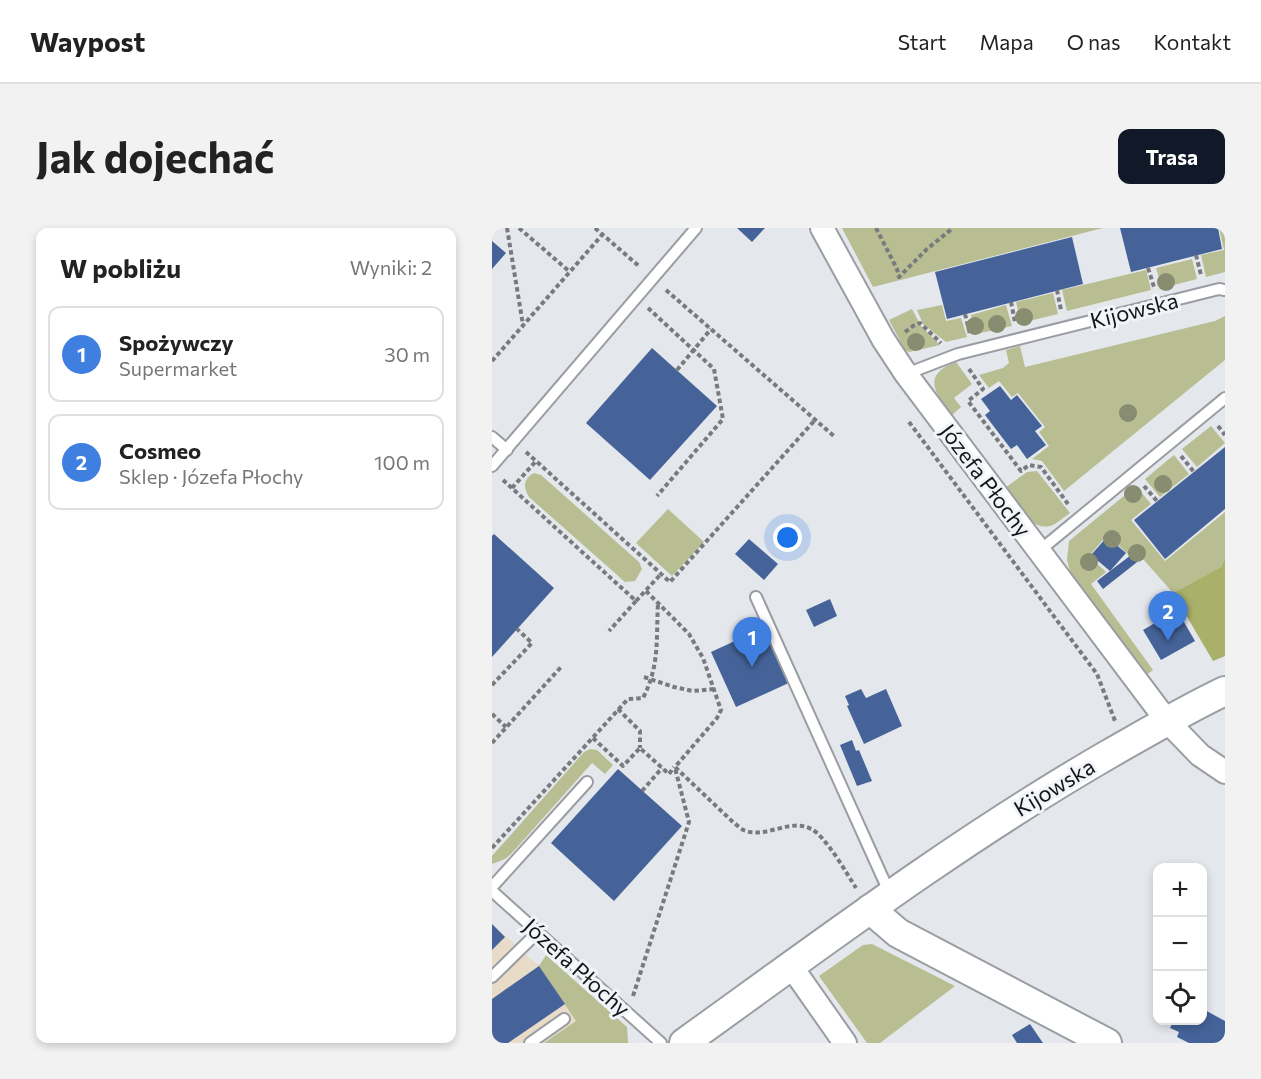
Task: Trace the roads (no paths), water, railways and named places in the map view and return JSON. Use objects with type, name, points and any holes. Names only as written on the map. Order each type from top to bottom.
[{"type":"street","name":"Józefa Płochy","points":[[822,228],[906,374],[1167,721],[1200,755],[1225,772]]},
{"type":"street","name":"Kijowska","points":[[684,1043],[791,966],[874,900],[930,867],[1046,791],[1192,706],[1225,691]]},
{"type":"street","points":[[874,900],[898,933],[1107,1043]]},
{"type":"street","points":[[791,966],[844,1043]]},
{"type":"lane","points":[[492,466],[696,228]]},
{"type":"lane","name":"Kijowska","points":[[906,374],[958,354],[1219,289],[1225,290]]},
{"type":"lane","points":[[1039,551],[1225,398]]},
{"type":"lane","points":[[492,436],[507,450]]},
{"type":"lane","points":[[756,597],[874,900]]},
{"type":"lane","points":[[492,889],[587,782]]},
{"type":"lane","name":"Józefa Płochy","points":[[492,889],[661,1043]]},
{"type":"lane","points":[[492,977],[538,932]]},
{"type":"lane","points":[[530,1043],[564,1019]]},
{"type":"place","name":"Cosmeo","points":[[1168,641]]},
{"type":"place","name":"Spożywczy","points":[[752,667]]}]
